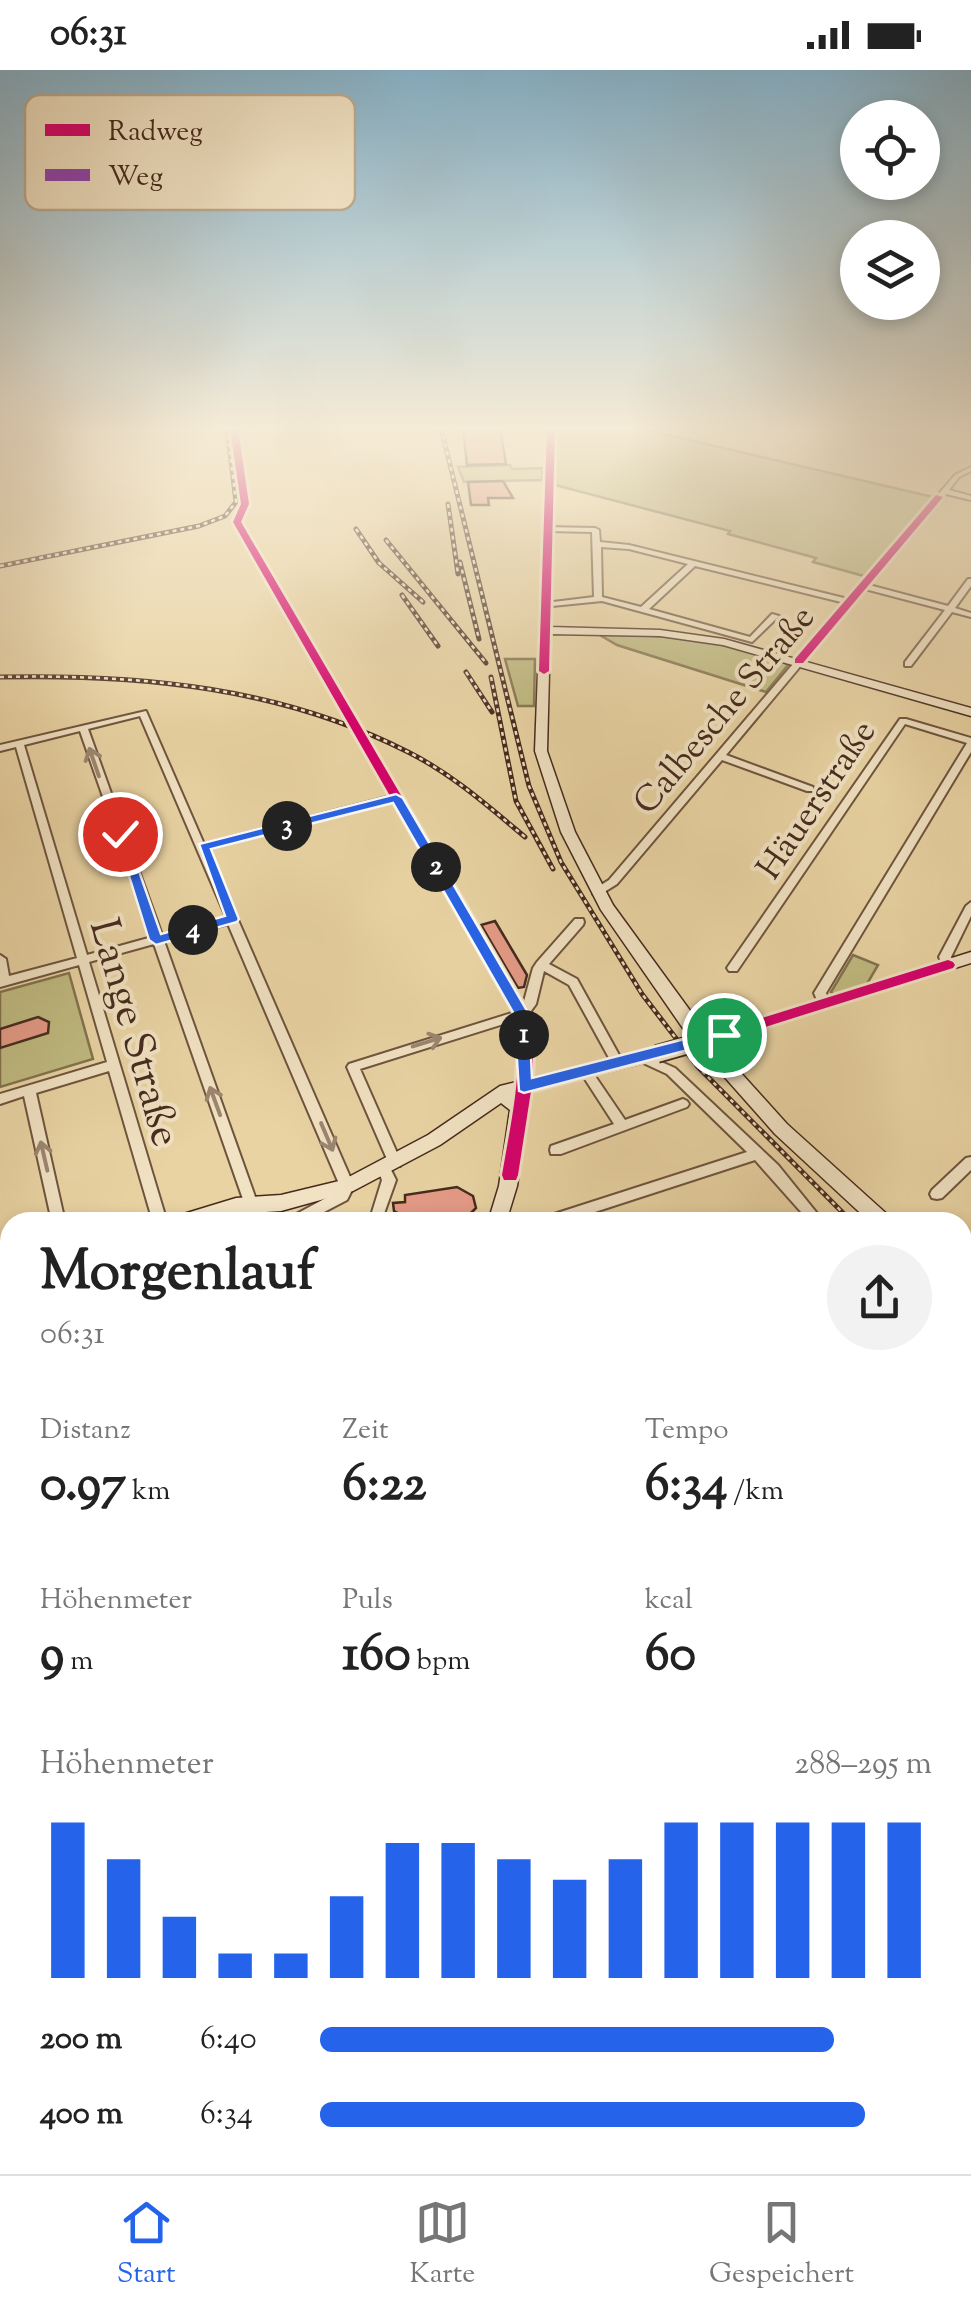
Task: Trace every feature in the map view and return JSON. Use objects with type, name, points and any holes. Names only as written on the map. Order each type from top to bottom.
[{"type":"main road","points":[[548,529],[542,757],[563,820],[597,892],[660,988],[721,1065],[789,1137],[871,1212]]},
{"type":"main road","points":[[544,625],[581,631],[691,636],[799,661],[971,712]]},
{"type":"main road","points":[[258,1212],[347,1186],[389,1165],[498,1096],[524,1086],[718,1037],[971,958]]},
{"type":"main road","points":[[498,1096],[509,1098],[518,1108],[508,1186],[500,1212]]},
{"type":"street","points":[[239,526],[522,1014],[524,1086],[518,1108]]},
{"type":"street","name":"Calbesche Straße","points":[[597,892],[613,882],[914,526]]},
{"type":"street","points":[[548,529],[594,530],[598,599]]},
{"type":"street","points":[[597,544],[629,547],[849,602]]},
{"type":"street","points":[[643,610],[694,563]]},
{"type":"street","points":[[908,664],[971,581]]},
{"type":"street","points":[[862,586],[971,615]]},
{"type":"street","points":[[544,605],[598,599],[752,640],[776,616]]},
{"type":"street","points":[[0,748],[143,713],[347,1186],[342,1196],[312,1212]]},
{"type":"street","name":"Häuerstraße","points":[[733,968],[903,721],[971,742]]},
{"type":"street","points":[[83,728],[255,1212]]},
{"type":"street","points":[[824,1004],[820,993],[971,742]]},
{"type":"street","name":"Lange Straße","points":[[20,744],[157,1212]]},
{"type":"street","points":[[720,756],[810,789]]},
{"type":"street","points":[[204,847],[396,798]]},
{"type":"street","points":[[948,964],[945,957],[971,906]]},
{"type":"street","points":[[0,959],[2,982],[232,919]]},
{"type":"street","points":[[378,1212],[389,1180],[389,1165],[353,1067],[522,1014],[530,1004],[541,965],[579,922]]},
{"type":"street","points":[[541,965],[572,982],[618,1064]]},
{"type":"street","points":[[650,1056],[671,1071],[756,1154],[809,1212]]},
{"type":"street","points":[[0,1099],[113,1065]]},
{"type":"street","points":[[587,1073],[622,1126]]},
{"type":"street","points":[[29,1090],[56,1212]]},
{"type":"street","points":[[556,1150],[683,1104]]},
{"type":"street","points":[[579,1212],[756,1154]]},
{"type":"street","points":[[937,1194],[971,1162]]},
{"type":"shaded area","points":[[712,526],[908,526],[864,576],[813,562],[816,558],[728,534],[730,531]]},
{"type":"shaded area","points":[[598,634],[724,643],[749,648],[788,665],[766,692],[617,645]]},
{"type":"shaded area","points":[[505,659],[535,659],[534,706],[518,706]]},
{"type":"shaded area","points":[[853,955],[878,965],[867,984],[834,995],[831,992]]},
{"type":"shaded area","points":[[69,973],[93,1059],[0,1087],[0,992]]},
{"type":"building","points":[[495,921],[527,975],[524,987],[518,988],[481,925]]},
{"type":"building","points":[[38,1017],[49,1022],[48,1033],[0,1048],[0,1029]]},
{"type":"building","points":[[457,1187],[473,1196],[476,1208],[472,1212],[394,1211],[393,1203],[405,1202],[405,1195]]},
{"type":"railway","points":[[0,566],[198,526]]},
{"type":"railway","points":[[451,526],[458,574]]},
{"type":"railway","points":[[465,526],[529,786],[561,862],[642,994],[698,1067],[842,1212]]},
{"type":"railway","points":[[356,529],[379,563],[423,602]]},
{"type":"railway","points":[[386,540],[486,663]]},
{"type":"railway","points":[[460,562],[479,639]]},
{"type":"railway","points":[[402,595],[438,646]]},
{"type":"railway","points":[[466,672],[492,712]]},
{"type":"railway","points":[[0,677],[157,682],[209,689],[310,712],[360,730],[440,770],[525,837]]},
{"type":"railway","points":[[491,677],[516,801],[553,869]]},
{"type":"cycle path","points":[[239,526],[522,1014],[525,1075],[510,1175]]},
{"type":"cycle path","points":[[544,671],[548,526]]},
{"type":"cycle path","points":[[799,661],[914,526]]},
{"type":"cycle path","points":[[525,1087],[717,1037],[948,965]]},
{"type":"route","points":[[120,834],[156,940],[232,919],[204,847],[396,798],[522,1014],[524,1086],[553,1082],[724,1035]]}]
